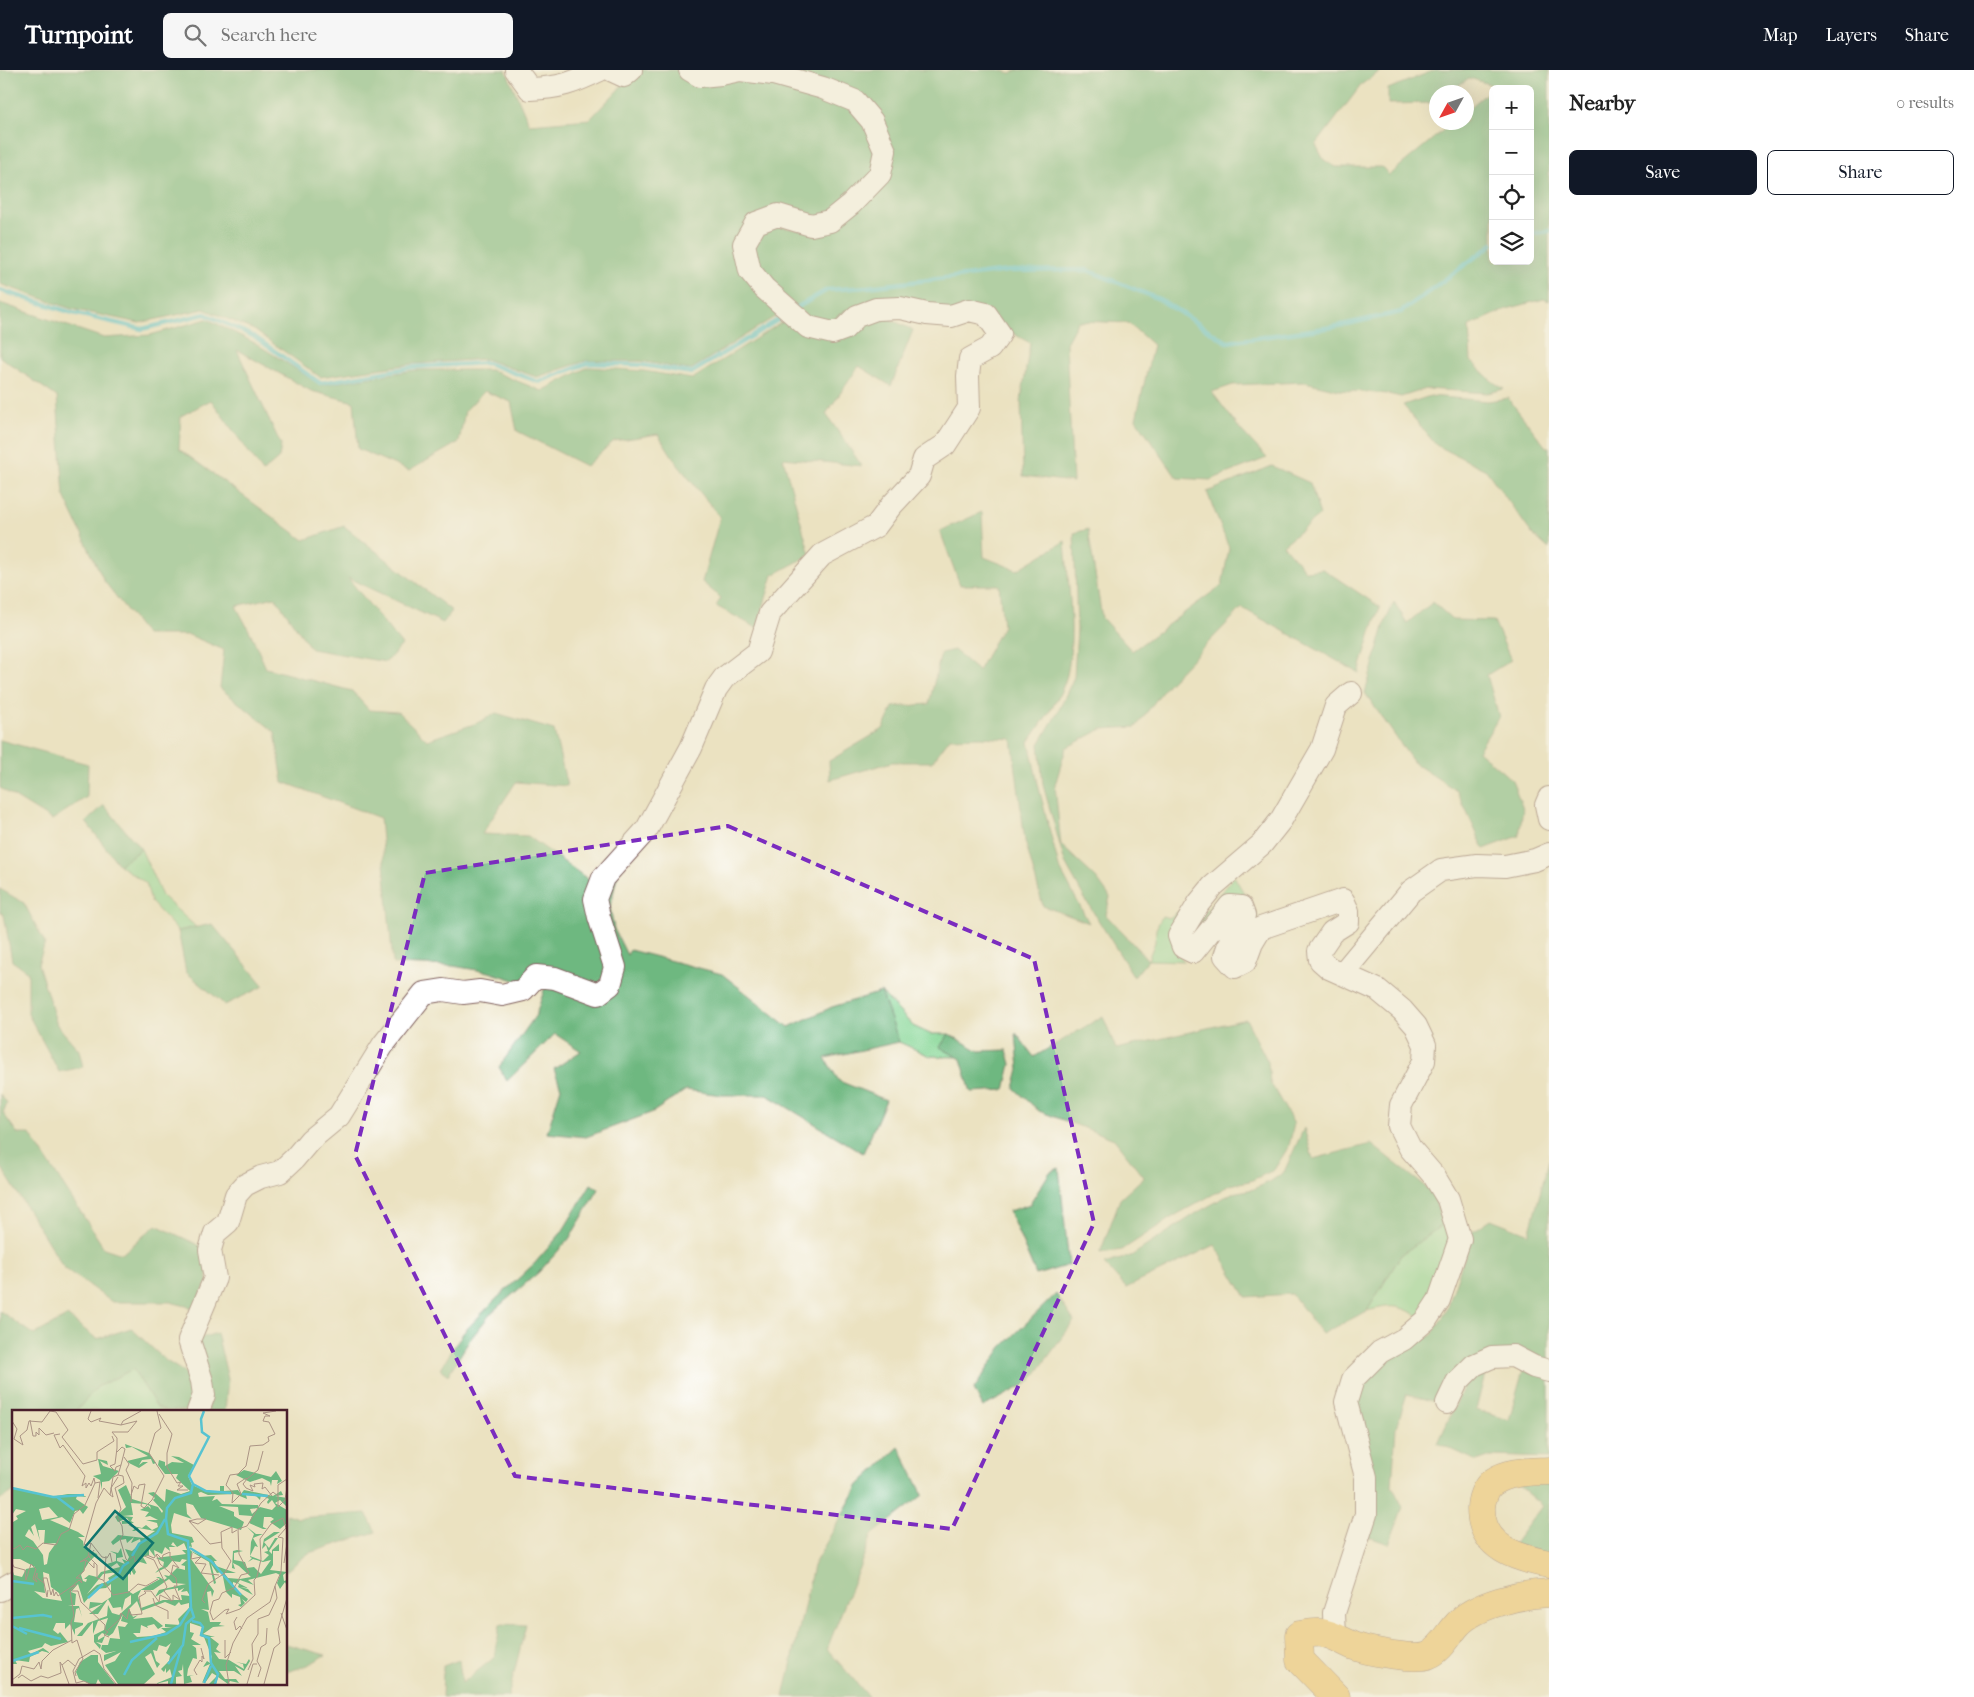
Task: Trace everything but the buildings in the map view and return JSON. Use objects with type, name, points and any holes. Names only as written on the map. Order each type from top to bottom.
[{"type":"main road","points":[[1549,1471],[1510,1474],[1491,1483],[1480,1501],[1481,1522],[1489,1538],[1505,1551],[1532,1561],[1549,1564]]},
{"type":"main road","points":[[1336,1697],[1300,1660],[1299,1635],[1320,1633],[1334,1637],[1357,1648],[1411,1658],[1429,1655],[1444,1642],[1458,1623],[1482,1608],[1519,1597],[1549,1593]]},
{"type":"street","points":[[516,70],[530,89],[556,88],[581,80],[600,70]]},
{"type":"street","points":[[611,70],[624,76],[631,70]]},
{"type":"street","points":[[198,1410],[204,1395],[202,1381],[189,1340],[215,1278],[210,1250],[216,1233],[228,1222],[236,1195],[244,1185],[261,1177],[280,1172],[310,1140],[339,1116],[383,1045],[424,994],[443,990],[463,993],[480,990],[502,995],[523,990],[536,976],[555,978],[598,994],[610,986],[615,967],[595,899],[603,878],[647,829],[691,748],[716,689],[724,678],[758,652],[770,613],[822,555],[876,526],[891,506],[919,476],[924,458],[945,445],[969,408],[968,376],[970,359],[990,348],[1000,334],[986,314],[969,310],[951,316],[927,314],[900,308],[876,309],[857,316],[844,328],[833,333],[808,327],[764,288],[750,271],[744,244],[756,223],[778,215],[811,225],[830,221],[851,204],[880,174],[885,151],[872,121],[855,101],[823,88],[773,74],[740,70],[700,76],[690,70]]},
{"type":"street","points":[[1334,1637],[1334,1613],[1366,1514],[1366,1478],[1346,1402],[1350,1387],[1353,1379],[1380,1352],[1404,1339],[1426,1320],[1439,1300],[1460,1238],[1448,1199],[1434,1176],[1410,1148],[1399,1126],[1401,1105],[1424,1061],[1425,1045],[1416,1026],[1402,1010],[1378,990],[1328,968],[1320,960],[1319,951],[1332,932],[1348,922],[1348,910],[1343,900],[1261,928],[1252,943],[1245,962],[1235,966],[1225,956],[1230,938],[1240,926],[1244,916],[1241,907],[1230,906],[1193,952],[1183,947],[1180,936],[1199,903],[1214,886],[1262,844],[1281,820],[1322,748],[1336,706],[1351,693]]},
{"type":"street","points":[[1549,798],[1546,804],[1549,819]]},
{"type":"street","points":[[1342,974],[1411,891],[1441,870],[1477,865],[1505,866],[1535,860],[1549,854]]},
{"type":"street","points":[[1447,1403],[1457,1382],[1474,1365],[1492,1357],[1513,1356],[1534,1367],[1549,1371]]},
{"type":"street","points":[[0,1590],[12,1583]]},
{"type":"highlighted area","points":[[728,826],[1034,959],[1094,1223],[952,1529],[515,1476],[355,1155],[425,873]]},
{"type":"green space","points":[[0,70],[506,70],[529,124],[590,119],[637,70],[682,70],[721,78],[821,92],[868,120],[878,172],[828,219],[797,217],[736,241],[784,311],[690,370],[641,361],[585,361],[537,377],[485,359],[411,364],[320,377],[254,330],[204,309],[139,323],[72,309],[0,284]]},
{"type":"green space","points":[[763,70],[999,70],[1011,73],[1019,70],[1382,70],[1362,84],[1316,145],[1324,160],[1336,167],[1382,167],[1389,175],[1444,130],[1474,130],[1474,104],[1489,91],[1489,265],[1534,265],[1534,85],[1492,85],[1469,78],[1459,85],[1429,85],[1429,103],[1388,104],[1388,89],[1435,70],[1549,70],[1549,301],[1544,299],[1507,309],[1469,326],[1471,361],[1492,381],[1504,389],[1488,393],[1426,389],[1401,397],[1388,394],[1339,390],[1305,382],[1233,385],[1212,392],[1240,429],[1267,458],[1210,480],[1177,478],[1136,419],[1153,345],[1128,323],[1078,321],[1066,343],[1073,482],[1023,476],[1021,401],[1030,343],[1005,329],[917,303],[836,328],[817,326],[756,270],[752,236],[764,224],[804,231],[877,182],[872,112]]},
{"type":"green space","points":[[0,303],[104,338],[150,335],[207,319],[255,343],[321,385],[416,370],[490,370],[542,391],[588,367],[644,371],[692,379],[790,317],[805,332],[877,313],[913,330],[891,386],[859,366],[826,414],[862,466],[783,458],[810,555],[773,575],[757,628],[716,606],[721,598],[702,582],[720,517],[678,465],[658,434],[614,441],[586,466],[517,431],[511,402],[484,391],[465,411],[459,442],[409,471],[358,449],[354,402],[311,391],[237,350],[281,445],[279,458],[263,472],[211,400],[181,416],[179,449],[304,540],[344,526],[452,611],[443,623],[348,578],[402,645],[386,662],[311,649],[275,597],[236,606],[266,668],[352,691],[369,710],[398,712],[427,740],[477,723],[496,713],[554,730],[567,786],[516,782],[482,834],[528,836],[589,880],[590,912],[607,970],[599,985],[521,982],[489,972],[453,966],[393,964],[380,818],[283,782],[275,732],[220,688],[224,650],[189,635],[146,635],[104,581],[64,496],[57,397],[0,357]]},
{"type":"green space","points":[[1430,396],[1488,401],[1508,398],[1546,447],[1549,447],[1549,549],[1532,534],[1486,470],[1436,445],[1403,405]]},
{"type":"green space","points":[[1272,466],[1310,483],[1320,515],[1283,545],[1306,571],[1323,569],[1380,607],[1359,673],[1242,608],[1167,685],[1136,727],[1102,729],[1066,748],[1055,785],[1061,845],[1097,879],[1110,897],[1106,915],[1148,960],[1134,977],[1085,899],[1065,863],[1043,785],[1039,744],[1058,712],[1074,677],[1077,629],[1074,533],[1088,529],[1102,618],[1132,651],[1222,585],[1229,548],[1207,492]]},
{"type":"green space","points":[[982,512],[984,557],[1017,570],[1065,541],[1071,626],[1070,659],[1067,675],[1060,693],[1029,742],[1059,867],[1089,923],[1043,906],[1025,841],[1012,739],[950,738],[932,762],[892,762],[830,780],[829,761],[883,729],[893,707],[929,704],[941,653],[954,650],[978,671],[1003,626],[999,585],[960,585],[940,531]]},
{"type":"green space","points":[[1394,602],[1407,623],[1433,602],[1453,620],[1494,621],[1511,660],[1487,675],[1499,717],[1478,751],[1512,780],[1523,809],[1519,836],[1484,849],[1457,791],[1414,763],[1365,693],[1385,623]]},
{"type":"green space","points":[[0,740],[88,764],[87,797],[52,820],[0,788]]},
{"type":"green space","points":[[104,805],[141,849],[119,865],[86,822]]},
{"type":"green space","points":[[141,849],[162,896],[196,927],[178,931],[151,902],[146,883],[119,865]]},
{"type":"green space","points":[[620,864],[610,907],[614,929],[627,955],[630,950],[722,974],[789,1027],[832,1007],[881,992],[899,1042],[825,1058],[839,1081],[886,1100],[863,1153],[767,1095],[722,1095],[686,1090],[653,1112],[586,1137],[547,1133],[561,1088],[554,1069],[581,1051],[555,1034],[507,1081],[499,1067],[536,1015],[546,984],[614,988],[599,898]]},
{"type":"green space","points":[[1234,876],[1260,921],[1247,923],[1195,942],[1191,930]]},
{"type":"green space","points":[[0,889],[24,903],[45,943],[38,964],[57,1025],[79,1050],[83,1067],[59,1072],[28,1014],[28,972],[12,961],[4,915],[0,912]]},
{"type":"green space","points":[[1189,904],[1177,953],[1184,961],[1148,960],[1155,942],[1156,929],[1162,916],[1169,918]]},
{"type":"green space","points":[[212,924],[264,986],[225,1005],[186,972],[178,931]]},
{"type":"green space","points":[[881,992],[913,1026],[930,1034],[949,1034],[940,1047],[957,1057],[930,1056],[899,1042]]},
{"type":"green space","points":[[1103,1016],[1116,1049],[1246,1019],[1268,1062],[1270,1082],[1294,1124],[1289,1146],[1274,1170],[1250,1181],[1230,1185],[1174,1216],[1122,1250],[1100,1253],[1120,1199],[1144,1177],[1114,1139],[1039,1111],[1014,1088],[1019,1069],[1016,1033],[1034,1057]]},
{"type":"green space","points":[[949,1034],[979,1051],[1007,1050],[1011,1064],[1005,1090],[971,1092],[961,1059],[940,1047]]},
{"type":"green space","points":[[0,1094],[7,1103],[3,1113],[18,1134],[30,1134],[104,1248],[122,1254],[156,1225],[205,1248],[208,1281],[194,1308],[170,1302],[112,1302],[64,1268],[0,1165]]},
{"type":"green space","points":[[1304,1128],[1313,1159],[1371,1144],[1432,1192],[1443,1224],[1401,1255],[1367,1311],[1322,1334],[1292,1294],[1246,1297],[1215,1245],[1126,1288],[1104,1264],[1131,1256],[1198,1212],[1232,1193],[1254,1189],[1271,1181],[1284,1172]]},
{"type":"green space","points":[[1549,1160],[1549,1367],[1514,1350],[1440,1403],[1407,1394],[1396,1428],[1392,1486],[1403,1507],[1389,1544],[1363,1535],[1357,1388],[1388,1357],[1412,1347],[1432,1335],[1446,1312],[1467,1249],[1466,1236],[1491,1219],[1529,1234]]},
{"type":"green space","points":[[1059,1168],[1069,1265],[1036,1275],[1009,1211],[1030,1204],[1050,1172]]},
{"type":"green space","points":[[591,1184],[599,1189],[569,1239],[539,1272],[492,1312],[469,1341],[448,1375],[440,1369],[463,1333],[535,1263],[562,1232]]},
{"type":"green space","points":[[1443,1224],[1451,1242],[1438,1266],[1429,1296],[1419,1316],[1405,1309],[1394,1307],[1367,1311],[1401,1255]]},
{"type":"green space","points":[[1056,1294],[1074,1321],[1030,1382],[983,1407],[974,1389],[1002,1347]]},
{"type":"green space","points":[[0,1311],[34,1335],[67,1316],[97,1339],[131,1328],[165,1360],[193,1378],[192,1410],[164,1410],[157,1407],[133,1369],[97,1387],[77,1410],[12,1410],[12,1492],[0,1500]]},
{"type":"green space","points":[[217,1333],[228,1379],[225,1410],[202,1410],[194,1340]]},
{"type":"green space","points":[[133,1369],[157,1407],[164,1410],[77,1410],[97,1387]]},
{"type":"green space","points":[[1486,1370],[1476,1410],[1509,1420],[1523,1370],[1549,1376],[1549,1458],[1491,1456],[1477,1461],[1438,1443],[1465,1384]]},
{"type":"green space","points":[[899,1447],[923,1495],[872,1535],[827,1649],[869,1697],[784,1697],[813,1566],[859,1485]]},
{"type":"green space","points":[[1549,1480],[1549,1556],[1513,1545],[1542,1506],[1516,1484]]},
{"type":"green space","points":[[366,1513],[376,1532],[309,1553],[288,1569],[288,1515],[298,1518]]},
{"type":"green space","points":[[500,1624],[526,1625],[508,1697],[442,1697],[443,1666],[459,1660],[462,1683],[495,1657]]},
{"type":"green space","points":[[288,1645],[326,1655],[306,1666],[288,1671]]},
{"type":"waterway","points":[[1534,233],[1549,231]]},
{"type":"waterway","points":[[796,308],[827,290],[1009,271],[1087,270],[1159,299],[1227,342],[1333,327],[1401,312],[1489,247]]},
{"type":"waterway","points":[[0,290],[73,313],[142,329],[205,314],[255,337],[320,383],[413,367],[487,363],[539,382],[588,363],[642,365],[691,373],[786,315]]}]
